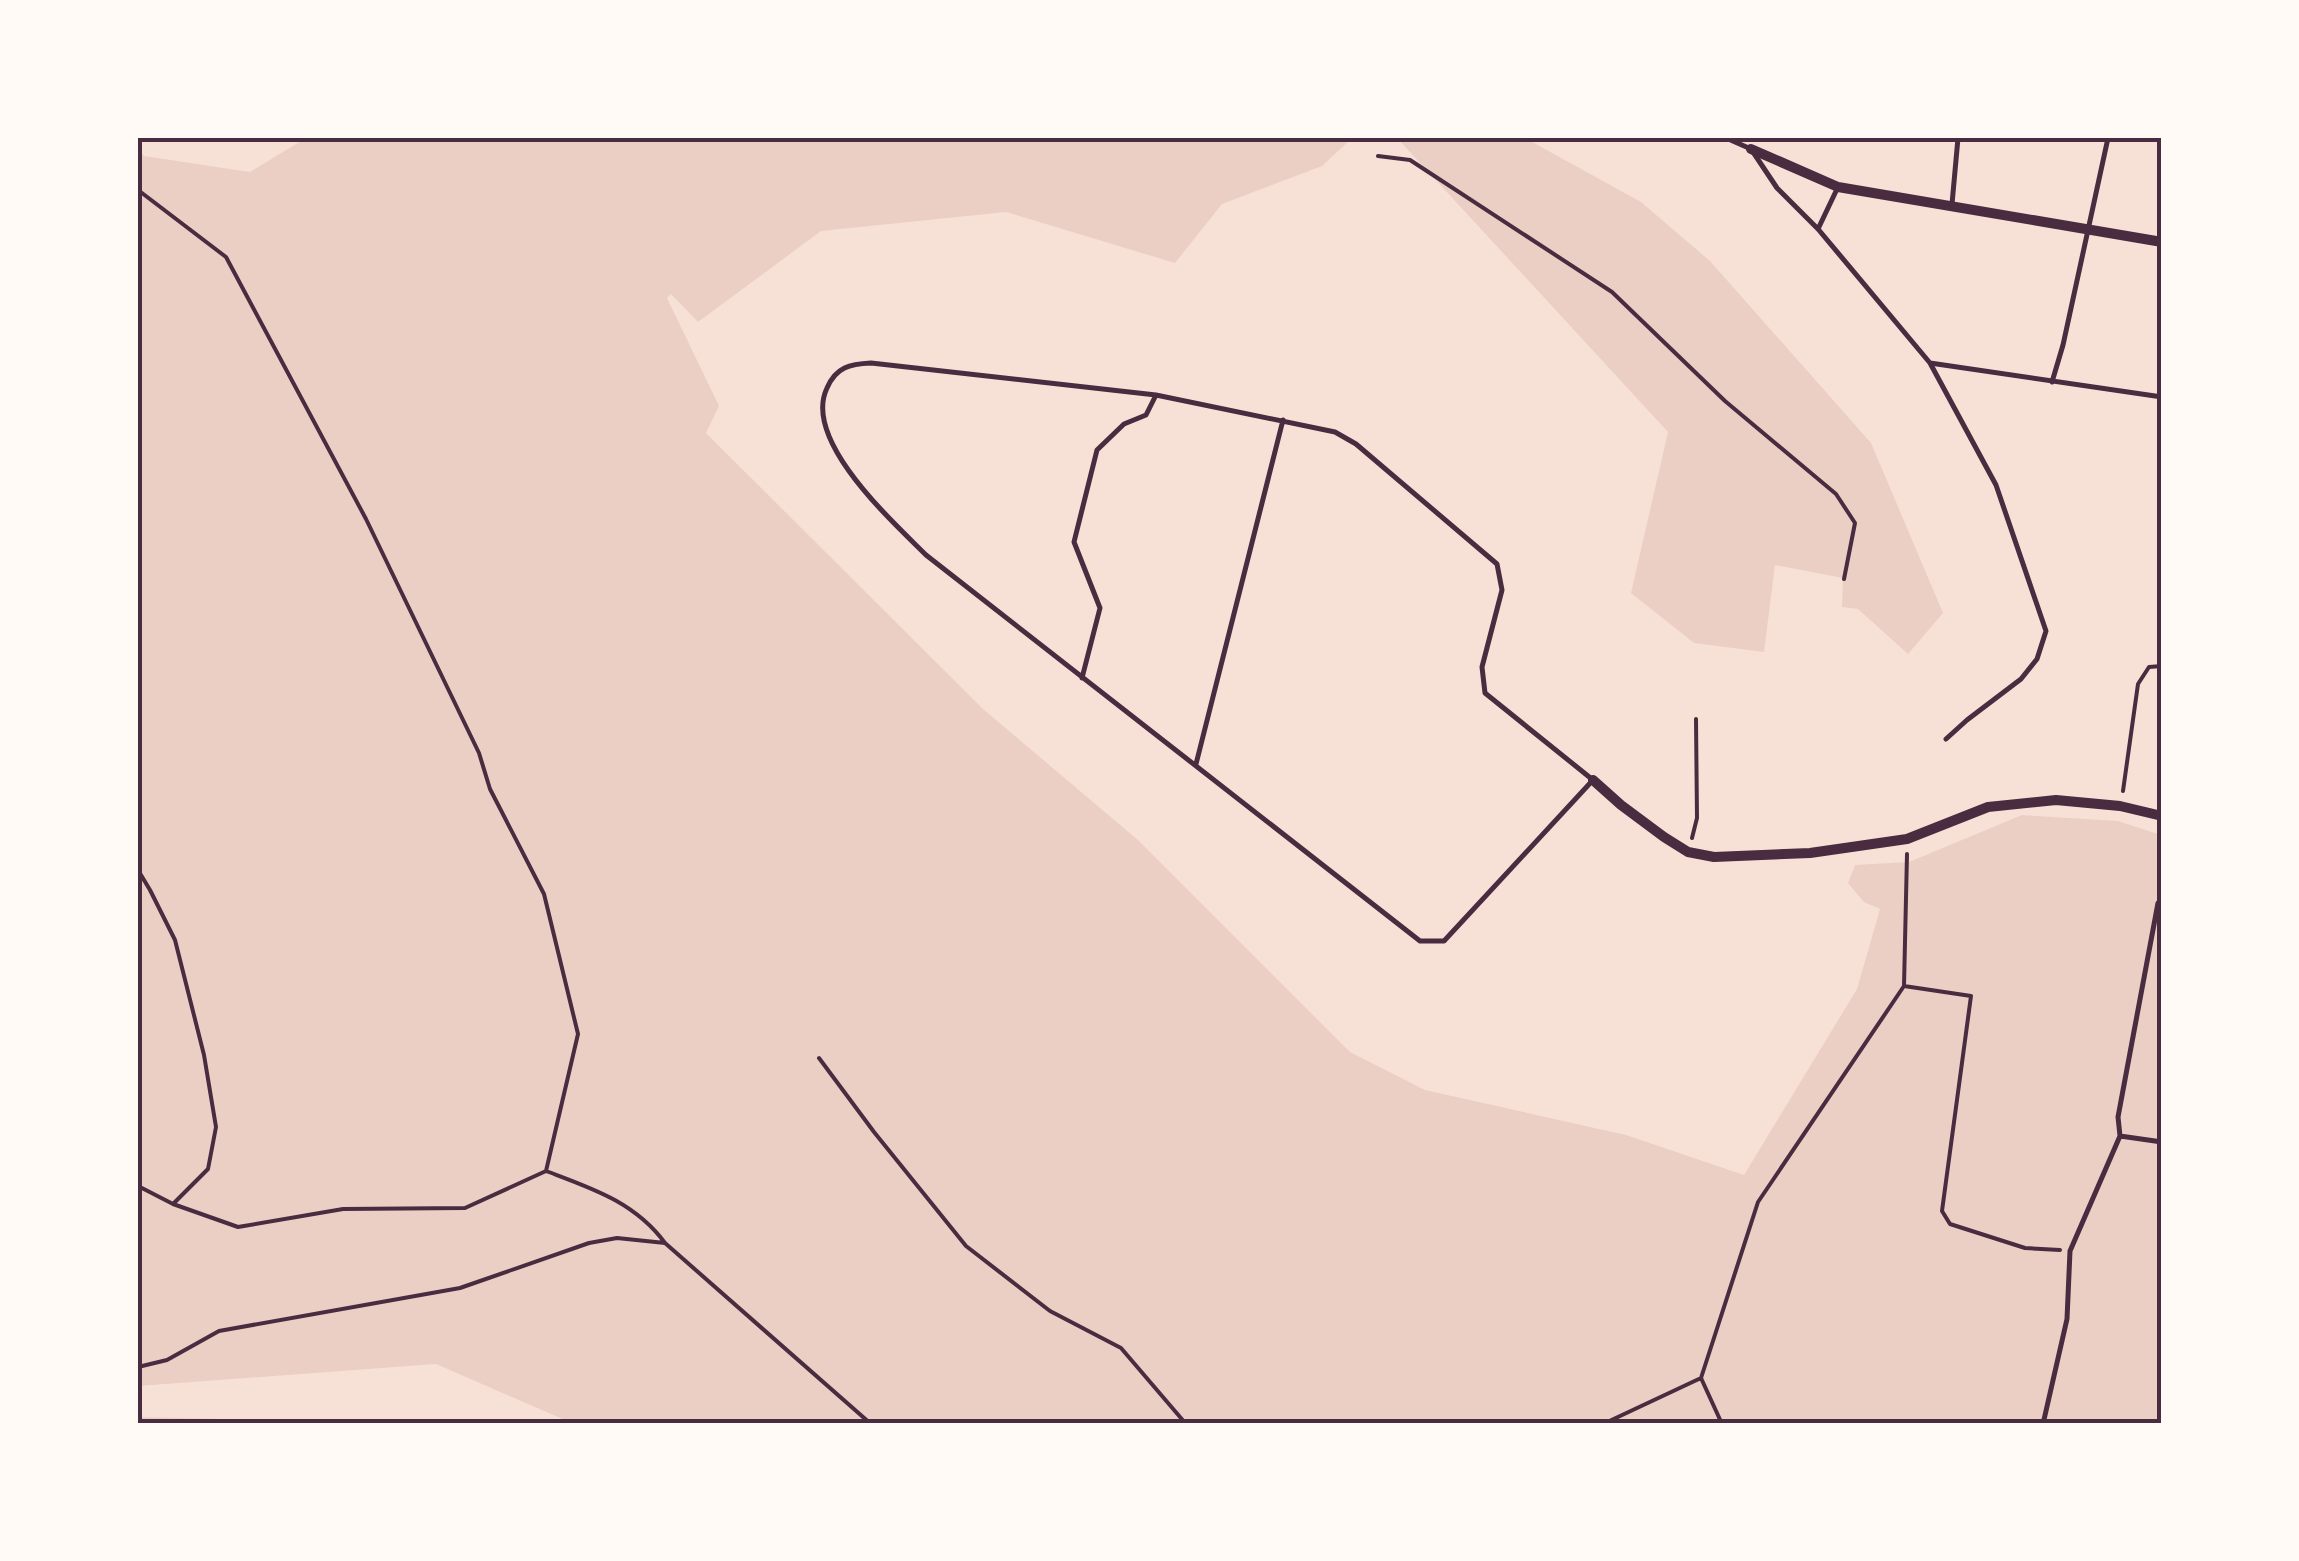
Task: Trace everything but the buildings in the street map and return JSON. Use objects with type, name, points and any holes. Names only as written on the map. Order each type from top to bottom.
[{"type":"street","points":[[1751,149],[1838,188],[2162,242]]},
{"type":"street","points":[[1593,780],[1664,837],[1688,852],[1714,857],[1810,853],[1907,839],[1988,807],[2056,800],[2120,806],[2162,816]]},
{"type":"lane","points":[[1726,138],[1751,149],[1778,188],[1818,228],[1930,362],[1996,486],[2046,632],[2036,659],[2021,678],[1946,739]]},
{"type":"lane","points":[[1952,205],[1958,138]]},
{"type":"lane","points":[[2052,382],[2108,138]]},
{"type":"lane","points":[[1818,228],[1838,188]]},
{"type":"lane","points":[[1930,362],[2162,397]]},
{"type":"lane","points":[[871,363],[1156,395],[1283,420],[1335,432],[1356,444],[1497,564],[1502,590],[1482,667],[1485,692],[1593,780],[1444,941],[1420,941],[926,555],[881,510],[840,458],[822,416],[822,400],[836,372],[850,364],[871,363]]},
{"type":"lane","points":[[1082,678],[1100,608],[1074,542],[1098,450],[1124,424],[1146,415],[1156,395]]},
{"type":"lane","points":[[1196,764],[1283,420]]},
{"type":"lane","points":[[2043,1424],[2067,1318],[2070,1251],[2120,1136],[2118,1117],[2158,903],[2162,900]]},
{"type":"lane","points":[[2120,1136],[2162,1142]]},
{"type":"path","points":[[1378,156],[1410,160],[1612,292],[1725,400],[1836,494],[1854,524],[1844,579]]},
{"type":"path","points":[[138,190],[226,257],[366,518],[479,753],[490,788],[544,894],[578,1034],[546,1171]]},
{"type":"path","points":[[2120,806],[2138,684],[2150,667],[2162,666]]},
{"type":"path","points":[[1688,852],[1697,818],[1696,719]]},
{"type":"path","points":[[1722,1424],[1700,1378],[1758,1202],[1904,986],[1907,839]]},
{"type":"path","points":[[138,870],[174,940],[204,1055],[216,1127],[208,1168],[173,1204]]},
{"type":"path","points":[[1904,986],[1971,996],[1942,1211],[1950,1224],[2025,1248],[2070,1251]]},
{"type":"path","points":[[818,1058],[966,1246],[1050,1311],[1121,1348],[1186,1424]]},
{"type":"path","points":[[138,1186],[173,1204],[238,1227],[343,1208],[465,1208],[546,1171],[608,1195],[652,1225],[665,1243],[870,1424]]},
{"type":"path","points":[[138,1367],[167,1360],[219,1332],[460,1288],[589,1244],[618,1238],[665,1243]]},
{"type":"path","points":[[1603,1424],[1700,1378]]},
{"type":"shaded area","points":[[306,138],[1352,138],[1322,166],[1222,204],[1175,263],[1006,212],[821,231],[698,322],[671,294],[667,298],[719,406],[706,433],[983,709],[1138,840],[1350,1052],[1425,1090],[1626,1135],[1744,1175],[1857,989],[1880,909],[1864,902],[1848,883],[1855,865],[1909,862],[2022,815],[2118,821],[2161,835],[2161,1423],[574,1424],[436,1364],[138,1386],[138,150],[144,156],[250,172]]},
{"type":"shaded area","points":[[1397,138],[1525,138],[1641,202],[1710,261],[1871,443],[1943,613],[1908,654],[1858,609],[1842,607],[1843,578],[1775,565],[1764,652],[1694,643],[1631,593],[1668,432]]},
{"type":"shaded area","points":[[138,1417],[400,1423],[138,1424]]}]
